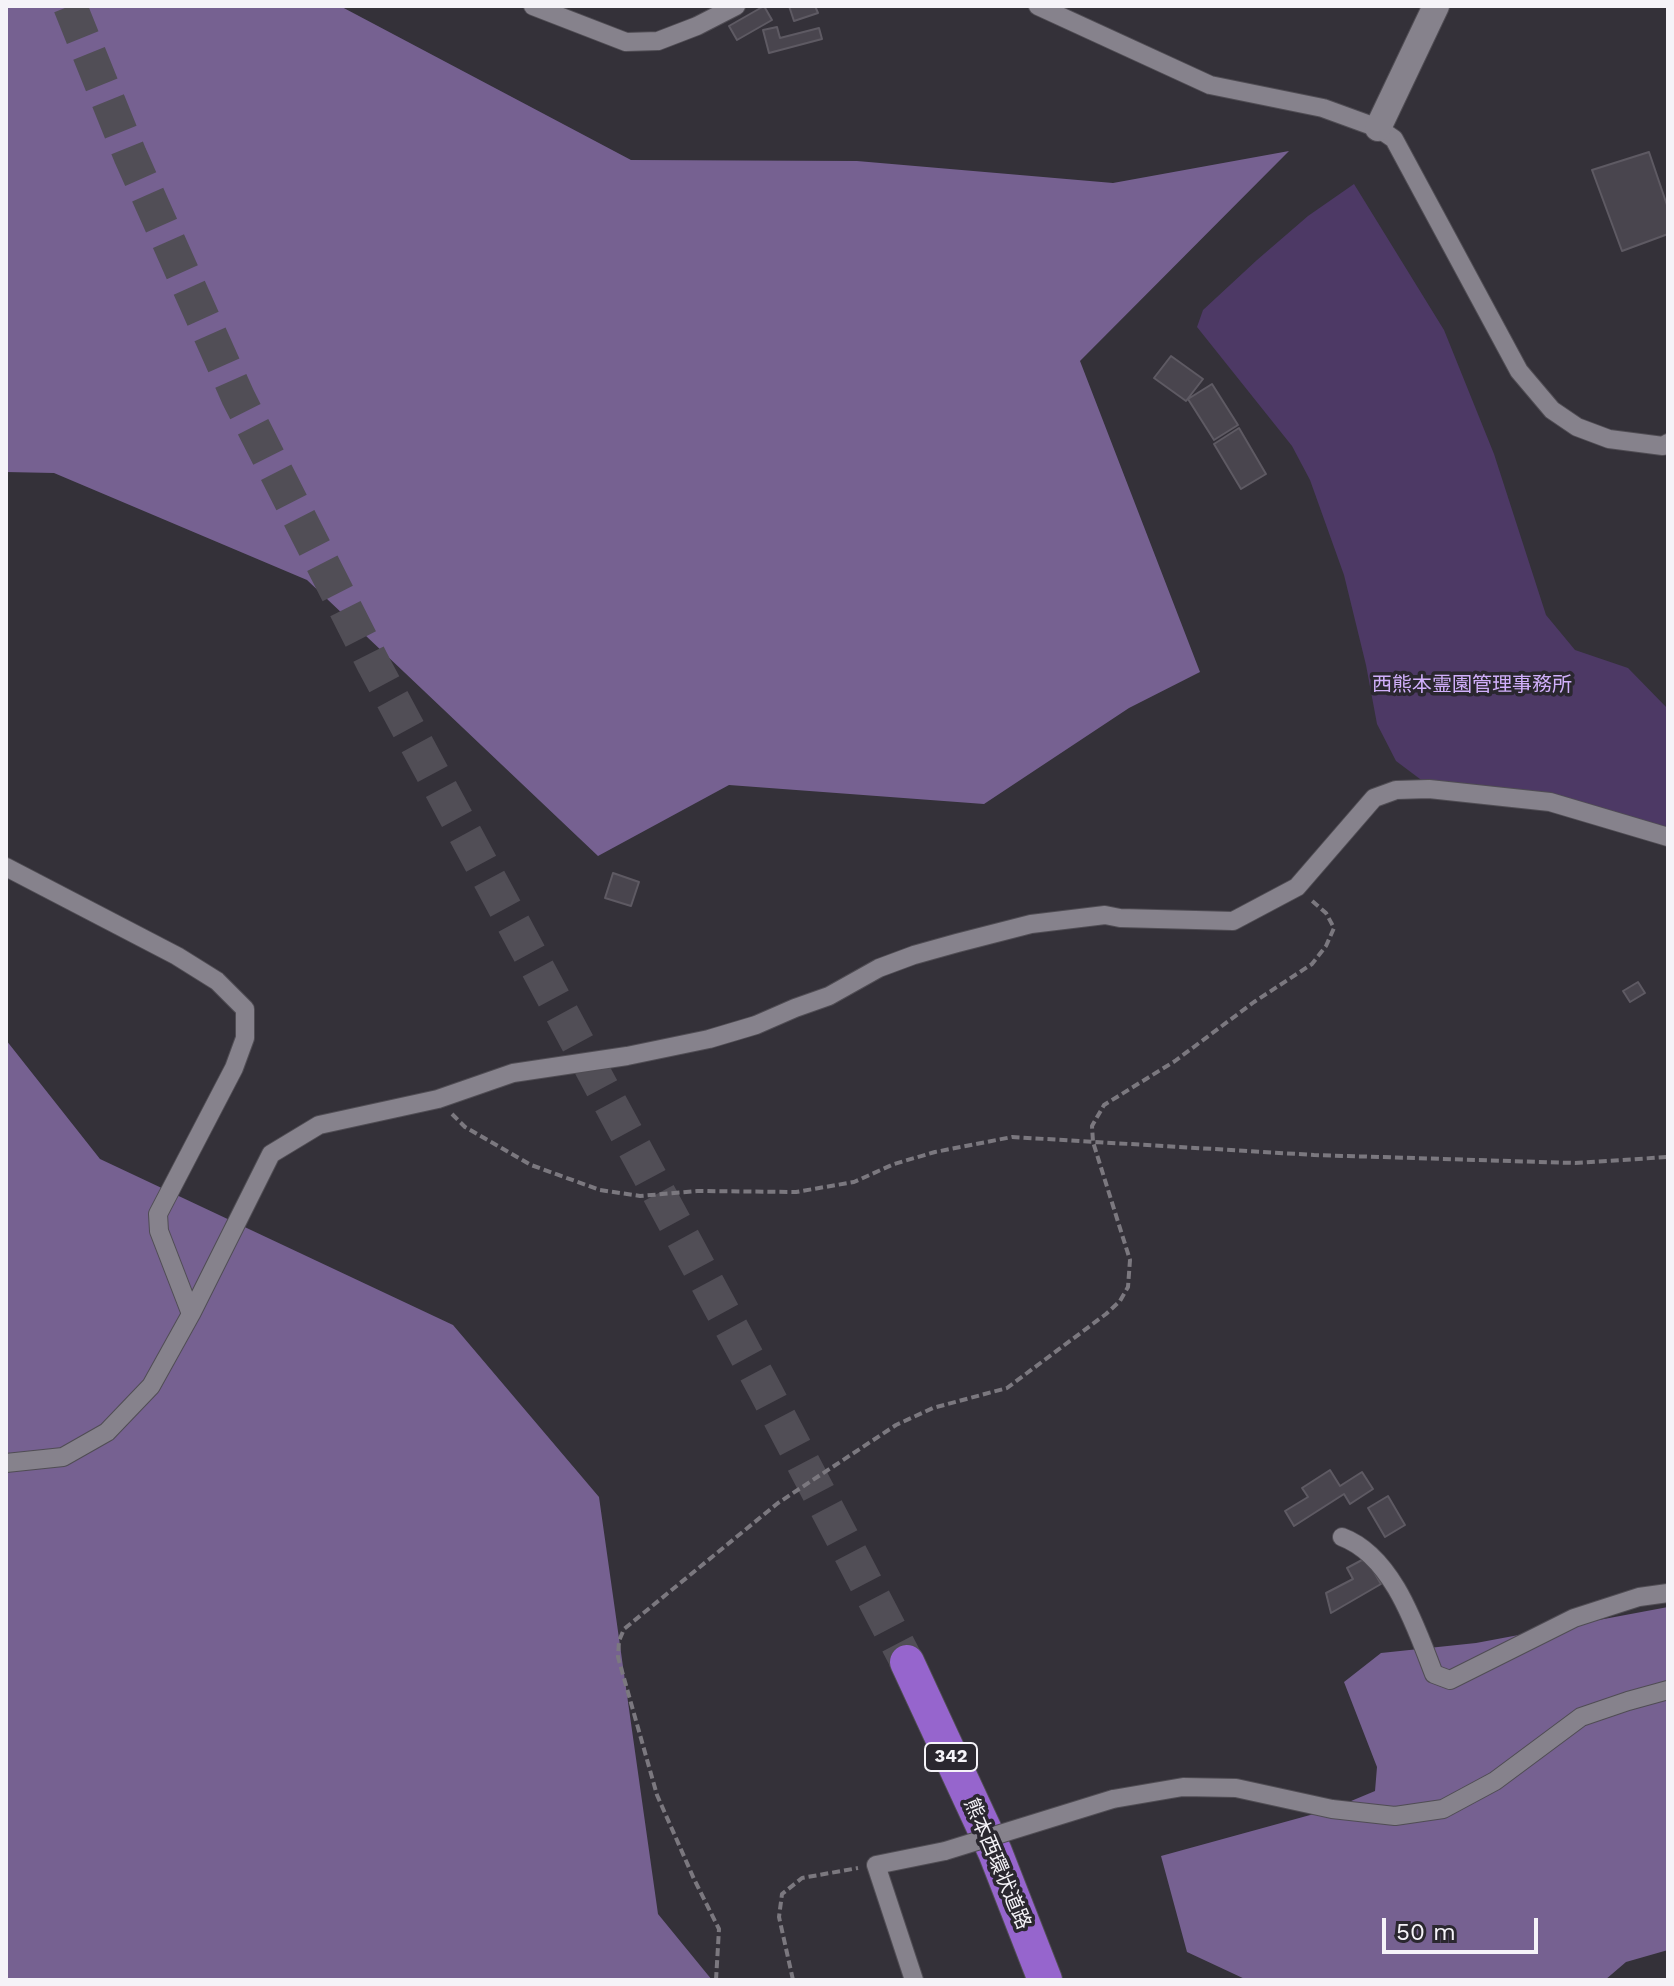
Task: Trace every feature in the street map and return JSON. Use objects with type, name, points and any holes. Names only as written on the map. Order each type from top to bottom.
[{"type":"highway","name":"熊本西環状道路","points":[[907,1662],[995,1852],[1045,1980]]},
{"type":"highway","points":[[995,1852],[1037,1980]]},
{"type":"highway","points":[[995,1852],[1058,1980]]},
{"type":"street","points":[[533,6],[626,42],[658,41],[736,6]]},
{"type":"street","points":[[1038,6],[1210,85],[1323,108],[1378,128],[1394,139],[1519,371],[1552,410],[1577,427],[1609,439],[1663,446],[1668,443]]},
{"type":"street","points":[[1378,128],[1436,6]]},
{"type":"street","points":[[6,1463],[63,1457],[107,1432],[151,1386],[191,1314],[271,1154],[319,1125],[438,1099],[513,1073],[627,1056],[709,1039],[756,1025],[829,996],[879,968],[914,955],[1031,924],[1105,915],[1233,921],[1297,887],[1374,798],[1396,790],[1429,789],[1550,802],[1668,837]]},
{"type":"street","points":[[6,867],[177,956],[217,981],[245,1009],[245,1038],[234,1068],[158,1214],[159,1231],[191,1314]]},
{"type":"street","points":[[1342,1537],[1356,1542],[1376,1561],[1402,1597],[1434,1674],[1450,1680],[1574,1618],[1639,1597],[1668,1593]]},
{"type":"street","points":[[914,1980],[876,1865],[945,1851],[1113,1799],[1183,1787],[1236,1788],[1332,1809],[1395,1816],[1443,1809],[1495,1781],[1581,1717],[1668,1690]]},
{"type":"path","points":[[716,1980],[719,1929],[657,1795],[618,1657],[624,1629],[778,1503],[896,1425],[933,1408],[1007,1388],[1120,1301],[1128,1287],[1130,1260],[1093,1142],[1092,1126],[1104,1105],[1175,1061],[1254,1002],[1312,964],[1326,946],[1334,928],[1326,913],[1297,887]]},
{"type":"path","points":[[438,1099],[465,1127],[531,1165],[600,1190],[640,1196],[697,1191],[796,1192],[854,1182],[894,1164],[935,1152],[1012,1137],[1314,1155],[1575,1163],[1668,1157]]},
{"type":"path","points":[[793,1980],[779,1917],[782,1894],[802,1878],[876,1865]]},
{"type":"green space","name":"西熊本霊園管理事務所","points":[[1354,184],[1444,330],[1494,454],[1546,615],[1575,650],[1628,668],[1668,709],[1668,830],[1424,782],[1396,761],[1377,724],[1344,575],[1310,480],[1292,446],[1197,327],[1203,310],[1257,260],[1308,216]]},
{"type":"shaded area","points":[[6,6],[340,6],[631,160],[857,161],[1113,183],[1289,151],[1080,361],[1200,672],[1129,708],[984,804],[729,785],[598,856],[307,580],[54,473],[6,472]]},
{"type":"shaded area","points":[[6,1040],[100,1159],[453,1325],[599,1497],[658,1914],[712,1980],[6,1980]]},
{"type":"shaded area","points":[[1668,1607],[1668,1950],[1626,1962],[1605,1980],[1247,1980],[1187,1952],[1161,1856],[1332,1809],[1375,1791],[1377,1767],[1344,1682],[1381,1653],[1476,1643]]},
{"type":"building","points":[[764,6],[772,20],[737,40],[729,26]]},
{"type":"building","points":[[789,6],[815,6],[818,13],[794,21]]},
{"type":"building","points":[[777,27],[780,38],[819,28],[822,39],[769,53],[763,30]]},
{"type":"building","points":[[1649,152],[1668,208],[1668,234],[1622,251],[1592,170]]},
{"type":"building","points":[[1171,356],[1203,379],[1186,401],[1154,378]]},
{"type":"building","points":[[1212,384],[1238,425],[1214,440],[1188,399]]},
{"type":"building","points":[[1239,428],[1266,474],[1241,489],[1214,444]]},
{"type":"building","points":[[613,873],[639,882],[631,906],[605,898]]},
{"type":"building","points":[[1638,982],[1645,993],[1630,1002],[1623,991]]},
{"type":"building","points":[[1330,1470],[1340,1486],[1362,1472],[1373,1489],[1350,1504],[1344,1494],[1294,1526],[1285,1511],[1308,1497],[1302,1488]]},
{"type":"building","points":[[1388,1496],[1405,1525],[1385,1537],[1368,1508]]},
{"type":"building","points":[[1362,1560],[1370,1565],[1381,1584],[1331,1613],[1326,1593],[1353,1579],[1347,1568]]},
{"type":"tunnel","points":[[70,6],[130,155],[238,397],[374,665],[766,1392],[907,1662]]}]
